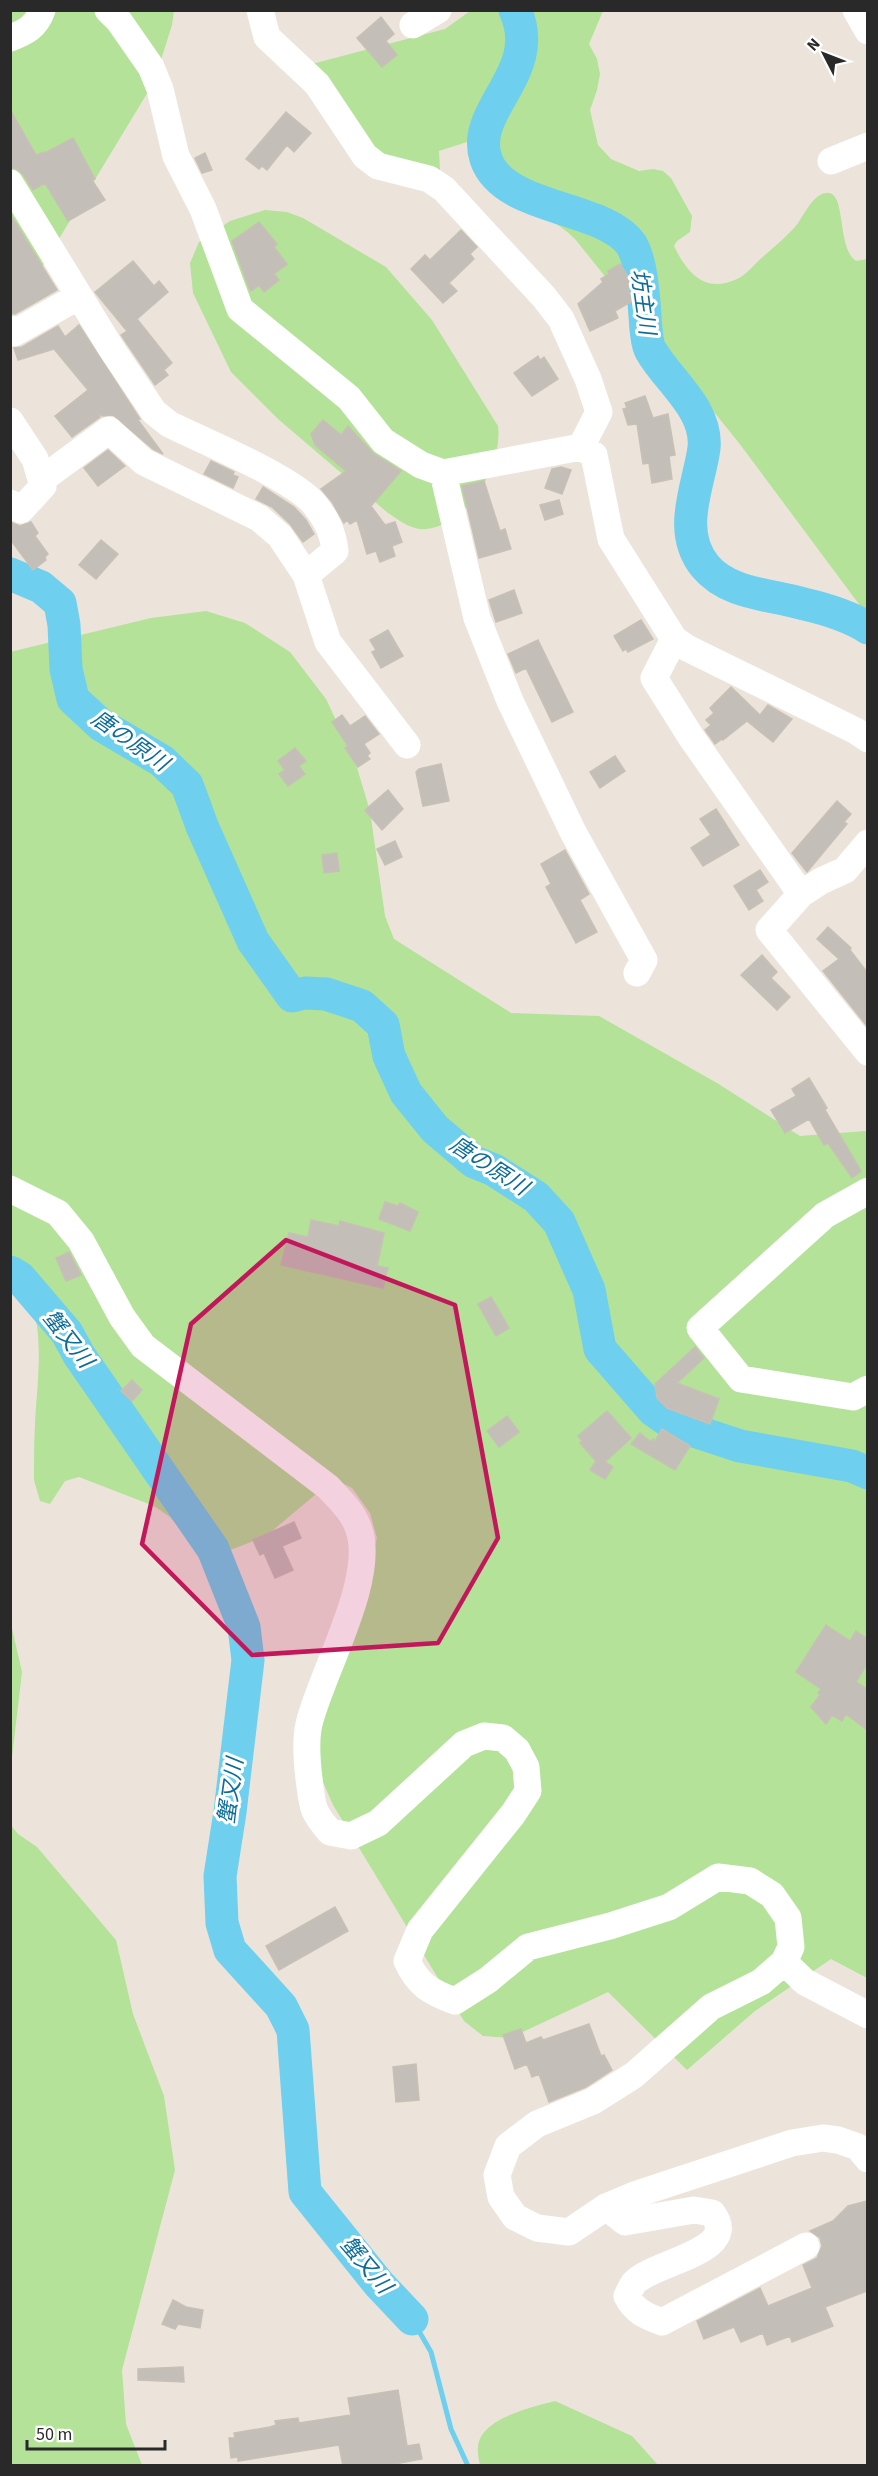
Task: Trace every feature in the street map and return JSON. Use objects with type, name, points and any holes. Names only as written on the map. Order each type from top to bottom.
[{"type":"street","points":[[10,38],[38,23],[42,10]]},
{"type":"street","points":[[108,10],[119,21],[151,67],[160,89],[176,156],[203,209],[240,309],[349,398],[382,441],[421,465],[443,473],[581,447],[594,455],[611,539],[674,639],[687,648],[856,731],[867,739]]},
{"type":"street","points":[[260,10],[267,37],[317,84],[365,156],[378,166],[429,179],[444,189],[544,297],[561,320],[588,379],[599,412],[581,447]]},
{"type":"street","points":[[413,25],[438,10]]},
{"type":"street","points":[[856,10],[867,30]]},
{"type":"street","points":[[831,162],[867,146]]},
{"type":"street","points":[[10,183],[111,348],[154,412],[169,424],[286,482],[314,503],[333,533],[335,551],[306,575]]},
{"type":"street","points":[[10,328],[14,333],[79,296]]},
{"type":"street","points":[[10,421],[35,459],[43,486],[21,510],[10,503]]},
{"type":"street","points":[[41,480],[109,430],[144,462],[259,518],[280,536],[306,575],[328,642],[407,745]]},
{"type":"street","points":[[443,473],[477,618],[510,701],[573,832],[644,960],[637,973]]},
{"type":"street","points":[[674,639],[654,678],[691,737],[801,894]]},
{"type":"street","points":[[867,843],[845,870],[821,881],[801,894],[769,930],[867,1052]]},
{"type":"street","points":[[10,1189],[58,1213],[81,1242],[122,1317],[143,1346],[328,1487],[349,1509],[354,1519],[359,1530],[362,1564],[354,1600],[309,1725],[307,1764],[314,1813],[330,1832],[351,1836],[378,1823],[464,1744],[484,1736],[503,1738],[517,1750],[526,1767],[528,1791],[513,1814],[420,1930],[407,1961],[415,1978],[435,1994],[455,2001],[488,1980],[528,1947],[610,1926],[669,1907],[718,1877],[750,1881],[772,1895],[788,1918],[791,1947],[784,1962],[761,1982],[711,2007],[634,2075],[593,2101],[537,2124],[508,2146],[497,2175],[501,2197],[515,2217],[537,2228],[569,2232],[606,2207],[637,2194],[792,2143],[824,2138],[838,2140],[858,2147],[867,2159]]},
{"type":"street","points":[[867,1191],[825,1215],[700,1328],[741,1379],[853,1396],[867,1389]]},
{"type":"street","points":[[784,1962],[805,1982],[867,2015]]},
{"type":"street","points":[[606,2207],[625,2222],[694,2210],[712,2213],[719,2221],[720,2230],[712,2245],[651,2272],[634,2283],[627,2296],[632,2307],[644,2316],[662,2322],[806,2246]]},
{"type":"highlighted area","points":[[286,1240],[455,1305],[498,1538],[438,1643],[252,1655],[142,1544],[191,1324]]},
{"type":"green space","points":[[11,11],[174,11],[172,25],[154,82],[11,318]]},
{"type":"green space","points":[[470,11],[603,11],[589,44],[597,59],[600,74],[590,110],[598,145],[611,159],[639,171],[653,169],[663,171],[671,178],[692,216],[690,232],[674,246],[685,265],[698,278],[715,284],[726,283],[741,277],[792,231],[818,196],[829,193],[834,196],[838,203],[846,245],[850,254],[856,261],[867,259],[867,615],[739,443],[575,239],[557,224],[524,209],[507,196],[486,170],[470,141],[439,151],[440,171],[378,156],[308,65],[445,29]]},
{"type":"green space","points":[[265,210],[287,212],[303,218],[386,267],[432,320],[498,426],[495,458],[488,475],[480,491],[456,517],[441,525],[426,529],[411,527],[397,519],[278,419],[231,372],[193,293],[190,263],[199,242],[230,221]]},
{"type":"green space","points":[[206,611],[245,623],[290,652],[326,699],[355,761],[370,811],[385,916],[394,939],[511,1013],[599,1016],[717,1083],[800,1136],[865,1131],[867,1133],[867,1978],[831,1959],[755,2011],[687,2070],[608,1992],[510,2038],[483,2036],[464,2021],[333,1805],[316,1766],[313,1739],[363,1588],[377,1538],[370,1513],[352,1488],[334,1479],[266,1536],[210,1558],[198,1551],[170,1517],[154,1506],[79,1477],[65,1481],[50,1504],[40,1501],[34,1480],[39,1367],[37,1323],[32,1304],[23,1289],[10,1280],[10,652],[151,618]]},
{"type":"green space","points":[[11,1624],[22,1672],[11,1766]]},
{"type":"green space","points":[[10,1824],[18,1834],[37,1847],[116,1940],[133,2014],[164,2096],[175,2170],[122,2370],[126,2424],[142,2465],[11,2465]]},
{"type":"green space","points":[[555,2401],[632,2436],[658,2465],[480,2465],[478,2447],[481,2437],[488,2428],[509,2415]]},
{"type":"building","points":[[381,17],[394,34],[386,41],[397,55],[382,67],[357,38]]},
{"type":"building","points":[[10,109],[36,155],[45,153],[73,138],[95,179],[92,180],[105,200],[68,221],[45,183],[33,190],[23,174],[10,167]]},
{"type":"building","points":[[286,112],[311,133],[294,152],[287,145],[267,170],[262,166],[259,169],[246,159]]},
{"type":"building","points":[[205,153],[212,170],[202,173],[195,158]]},
{"type":"building","points":[[10,214],[57,290],[15,314],[10,312]]},
{"type":"building","points":[[259,222],[277,244],[274,247],[287,264],[274,274],[279,280],[264,292],[259,285],[251,291],[249,288],[232,241]]},
{"type":"building","points":[[461,230],[477,247],[470,254],[474,259],[449,283],[457,291],[443,303],[411,269],[425,255],[430,260]]},
{"type":"building","points":[[133,261],[154,286],[159,281],[168,292],[137,319],[172,363],[164,370],[168,375],[155,385],[121,335],[127,331],[95,292]]},
{"type":"building","points":[[620,264],[633,285],[627,288],[634,300],[615,311],[618,318],[590,331],[578,304],[603,282],[601,279],[609,274],[608,271]]},
{"type":"building","points":[[79,325],[140,419],[138,420],[163,454],[153,449],[113,415],[102,416],[97,412],[100,417],[72,437],[55,416],[88,390],[54,349],[18,360],[14,348],[22,347],[58,326],[65,337]]},
{"type":"building","points":[[538,356],[540,360],[544,357],[558,379],[532,396],[514,373]]},
{"type":"building","points":[[645,396],[653,418],[668,414],[675,455],[669,456],[672,479],[652,483],[649,463],[643,464],[637,424],[628,425],[623,409],[627,408],[625,403]]},
{"type":"building","points":[[323,420],[341,435],[348,426],[374,454],[401,471],[371,506],[385,525],[395,522],[402,542],[392,546],[395,556],[380,562],[376,551],[367,554],[357,520],[350,524],[347,520],[344,523],[332,502],[321,489],[346,471],[315,445],[311,434]]},
{"type":"building","points":[[108,450],[125,466],[98,486],[84,468]]},
{"type":"building","points":[[211,461],[234,472],[233,475],[238,477],[233,488],[204,474]]},
{"type":"building","points":[[561,467],[571,470],[562,494],[545,488],[552,469]]},
{"type":"building","points":[[484,481],[500,531],[505,529],[511,549],[479,558],[462,486]]},
{"type":"building","points":[[263,487],[294,507],[306,520],[314,534],[303,542],[290,524],[272,507],[256,499]]},
{"type":"building","points":[[559,500],[563,514],[545,520],[540,505]]},
{"type":"building","points":[[10,522],[20,526],[31,522],[38,533],[35,536],[48,554],[45,557],[46,560],[33,570],[10,539]]},
{"type":"building","points":[[101,540],[118,554],[96,579],[79,565]]},
{"type":"building","points":[[514,590],[522,613],[496,622],[489,600]]},
{"type":"building","points":[[641,620],[653,639],[628,652],[626,649],[623,651],[614,636]]},
{"type":"building","points":[[388,630],[403,656],[381,668],[372,652],[376,650],[370,640]]},
{"type":"building","points":[[538,640],[573,712],[552,722],[526,668],[516,673],[508,654]]},
{"type":"building","points":[[731,687],[760,715],[768,705],[792,719],[773,742],[747,721],[715,744],[705,730],[711,725],[706,720],[714,713],[710,708]]},
{"type":"building","points":[[342,715],[350,726],[365,716],[379,734],[364,744],[370,753],[367,756],[370,759],[358,767],[345,748],[348,746],[332,722]]},
{"type":"building","points":[[295,748],[306,761],[299,766],[305,774],[288,786],[279,774],[285,770],[278,761]]},
{"type":"building","points":[[615,756],[625,771],[600,788],[590,772]]},
{"type":"building","points":[[441,764],[449,801],[423,806],[416,772],[419,769]]},
{"type":"building","points":[[388,790],[403,809],[382,830],[365,810]]},
{"type":"building","points":[[837,801],[851,814],[844,822],[847,824],[807,872],[792,853]]},
{"type":"building","points":[[716,809],[739,845],[703,866],[691,848],[711,835],[700,819]]},
{"type":"building","points":[[395,841],[402,857],[385,865],[377,849]]},
{"type":"building","points":[[565,850],[589,894],[580,900],[597,932],[576,943],[546,887],[551,884],[541,864]]},
{"type":"building","points":[[337,853],[339,871],[324,873],[322,855]]},
{"type":"building","points":[[760,870],[768,882],[756,890],[763,901],[749,910],[734,886]]},
{"type":"building","points":[[828,927],[851,948],[850,950],[867,972],[867,1026],[823,971],[839,959],[817,939]]},
{"type":"building","points":[[762,955],[777,972],[771,978],[790,997],[777,1010],[741,975]]},
{"type":"building","points":[[809,1078],[861,1171],[852,1178],[828,1143],[824,1145],[809,1119],[785,1133],[771,1110],[796,1096],[792,1089]]},
{"type":"building","points":[[385,1202],[398,1206],[400,1203],[418,1212],[410,1231],[379,1219]]},
{"type":"building","points":[[311,1220],[339,1226],[340,1221],[384,1233],[377,1266],[388,1268],[383,1288],[281,1265],[289,1233],[308,1237]]},
{"type":"building","points":[[69,1252],[81,1275],[66,1281],[56,1258]]},
{"type":"building","points":[[491,1297],[509,1328],[496,1336],[478,1304]]},
{"type":"building","points":[[695,1347],[704,1358],[677,1383],[719,1399],[710,1424],[667,1408],[657,1398],[655,1384]]},
{"type":"building","points":[[132,1380],[142,1390],[132,1401],[121,1391]]},
{"type":"building","points":[[607,1411],[631,1438],[605,1462],[613,1467],[605,1479],[590,1470],[596,1461],[580,1443],[582,1441],[578,1436]]},
{"type":"building","points":[[507,1416],[519,1432],[499,1447],[487,1431]]},
{"type":"building","points":[[662,1429],[690,1446],[675,1470],[631,1444],[640,1433],[651,1442],[653,1439],[655,1441]]},
{"type":"building","points":[[294,1522],[301,1538],[282,1546],[293,1570],[275,1578],[264,1553],[260,1555],[253,1540]]},
{"type":"building","points":[[826,1625],[850,1641],[856,1631],[867,1639],[867,1664],[856,1682],[867,1689],[867,1730],[846,1714],[842,1721],[832,1715],[826,1724],[811,1707],[820,1695],[818,1693],[821,1689],[796,1672]]},
{"type":"building","points":[[335,1907],[348,1931],[279,1970],[266,1946]]},
{"type":"building","points":[[589,2024],[601,2056],[604,2055],[612,2070],[586,2087],[549,2102],[539,2074],[532,2077],[527,2064],[515,2069],[503,2035],[521,2029],[526,2043],[541,2037],[543,2040]]},
{"type":"building","points":[[416,2064],[419,2100],[396,2102],[393,2067]]},
{"type":"building","points":[[867,2201],[867,2291],[825,2307],[833,2326],[792,2342],[790,2336],[767,2345],[763,2333],[741,2342],[734,2327],[704,2339],[697,2321],[760,2288],[768,2306],[812,2288],[803,2265],[817,2258],[822,2246],[820,2238],[810,2231],[833,2221],[848,2206]]},
{"type":"building","points":[[173,2300],[186,2307],[203,2310],[200,2328],[178,2324],[175,2329],[162,2324]]},
{"type":"building","points":[[183,2367],[184,2382],[138,2380],[138,2369]]},
{"type":"building","points":[[398,2390],[407,2446],[419,2444],[422,2459],[384,2466],[343,2466],[339,2445],[238,2461],[238,2457],[231,2458],[229,2438],[235,2438],[234,2433],[270,2427],[276,2425],[275,2421],[298,2418],[299,2423],[351,2415],[348,2398]]},
{"type":"waterway","name":"坊主川","points":[[515,10],[521,32],[520,53],[514,72],[487,123],[484,141],[486,159],[496,176],[512,189],[599,222],[617,231],[631,244],[640,273],[649,346],[658,362],[693,408],[704,434],[704,448],[692,508],[692,538],[696,552],[705,566],[726,583],[751,592],[829,611],[868,628]]},
{"type":"waterway","name":"唐の原川","points":[[10,574],[41,587],[60,603],[64,625],[66,669],[73,699],[101,725],[162,761],[187,785],[202,826],[253,941],[292,996],[305,993],[326,994],[362,1006],[383,1025],[389,1056],[406,1093],[435,1129],[474,1162],[494,1170],[536,1197],[559,1222],[589,1290],[600,1349],[653,1410],[673,1424],[740,1446],[852,1466],[868,1473]]},
{"type":"waterway","name":"蟹又川","points":[[10,1272],[20,1278],[67,1333],[79,1355],[213,1549],[244,1627],[248,1660],[220,1876],[222,1923],[230,1950],[281,2006],[293,2030],[305,2192],[379,2284],[412,2319]]},
{"type":"waterway","points":[[412,2319],[431,2352],[451,2429],[468,2466]]}]
